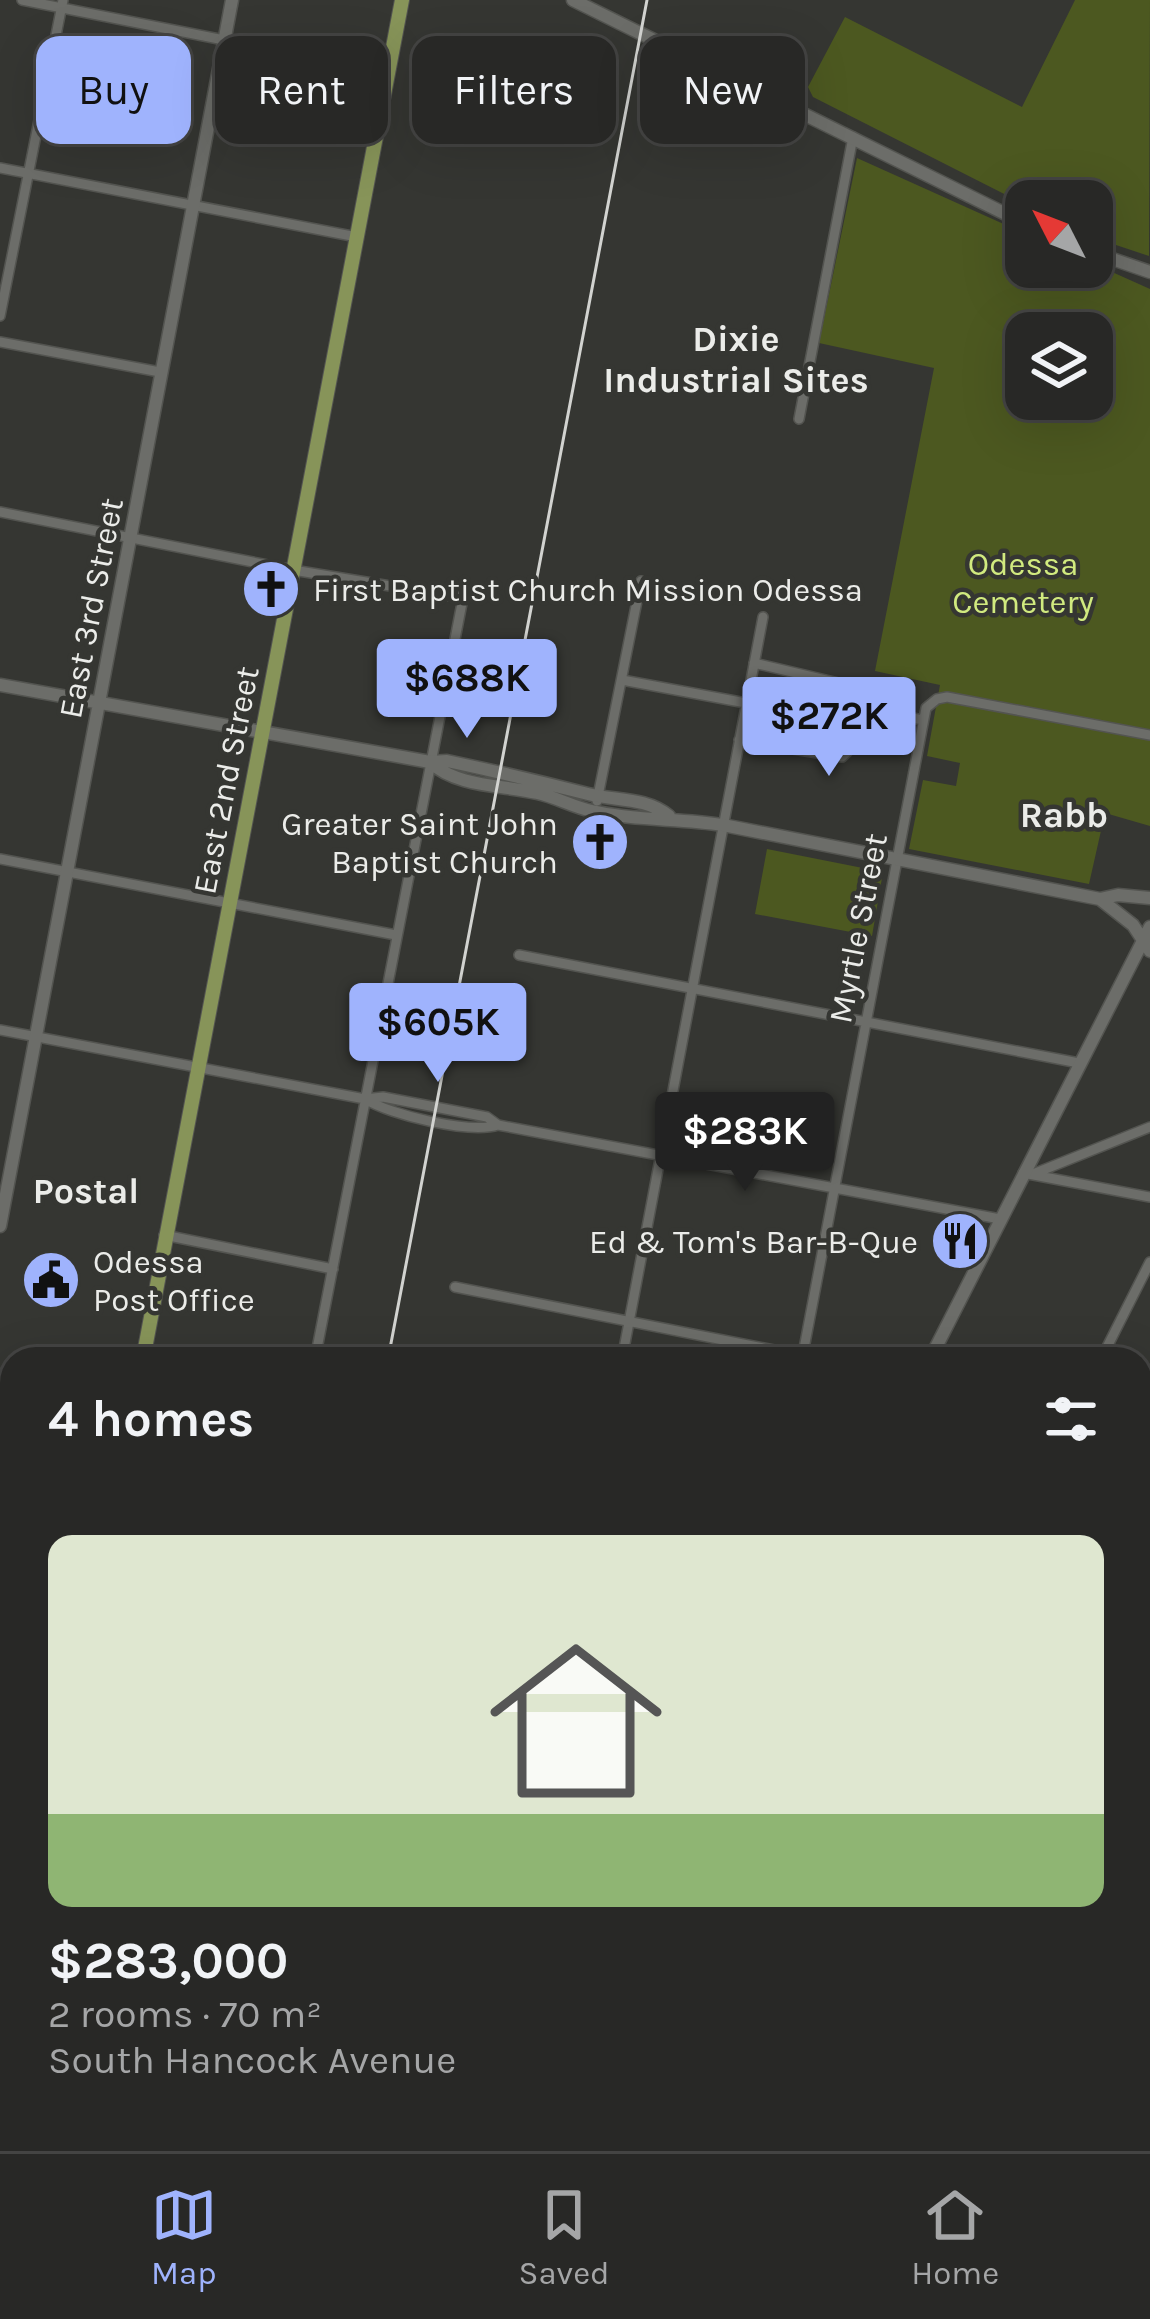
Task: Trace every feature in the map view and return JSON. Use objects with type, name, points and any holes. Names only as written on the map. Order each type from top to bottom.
[{"type":"main road","name":"East 2nd Street","points":[[145,1347],[402,0]]},
{"type":"street","points":[[22,0],[63,4],[215,38]]},
{"type":"street","name":"East 3rd Street","points":[[225,36],[232,0]]},
{"type":"street","points":[[574,0],[1005,213]]},
{"type":"street","points":[[0,316],[63,4]]},
{"type":"street","name":"East 3rd Street","points":[[0,1226],[215,84]]},
{"type":"street","points":[[800,419],[854,137]]},
{"type":"street","points":[[0,168],[357,237]]},
{"type":"street","points":[[1113,259],[1150,272]]},
{"type":"street","points":[[0,342],[160,373]]},
{"type":"street","points":[[0,512],[463,598],[317,1347]]},
{"type":"street","points":[[595,812],[641,581]]},
{"type":"street","points":[[624,1347],[763,617]]},
{"type":"street","points":[[739,740],[842,757],[851,749],[864,709],[862,695],[851,686],[754,663]]},
{"type":"street","points":[[622,680],[746,703]]},
{"type":"street","points":[[0,686],[430,762],[447,761],[595,812],[723,825],[1100,899],[1120,911],[1148,939],[1078,1063],[1028,1173],[936,1347]]},
{"type":"street","points":[[864,709],[923,720],[931,703],[947,697],[1150,735]]},
{"type":"street","name":"Myrtle Street","points":[[804,1347],[923,720]]},
{"type":"street","points":[[499,779],[656,805],[669,816]]},
{"type":"street","points":[[0,859],[397,935]]},
{"type":"street","points":[[1100,899],[1118,895],[1150,898]]},
{"type":"street","points":[[519,955],[1078,1063]]},
{"type":"street","points":[[0,1030],[365,1099],[381,1109],[435,1120],[486,1129],[498,1125],[1000,1220]]},
{"type":"street","points":[[1028,1173],[1150,1127]]},
{"type":"street","points":[[1028,1173],[1150,1197]]},
{"type":"street","points":[[164,1235],[333,1269]]},
{"type":"street","points":[[1106,1347],[1150,1262]]},
{"type":"street","points":[[455,1287],[753,1347]]},
{"type":"green space","points":[[1075,0],[1150,0],[1149,256],[1113,244],[1113,180],[1005,180],[1005,194],[813,97],[808,87],[845,17],[1022,107]]},
{"type":"green space","name":"Odessa Cemetery","points":[[857,158],[1005,225],[1005,288],[1113,288],[1113,272],[1150,289],[1150,826],[1105,813],[1089,884],[909,849],[923,780],[956,786],[960,763],[927,756],[940,685],[875,671],[934,368],[819,343]]},
{"type":"green space","points":[[767,849],[883,872],[872,936],[755,914]]},
{"type":"railway","points":[[390,1347],[647,0]]},
{"type":"place","name":"First Baptist Church Mission Odessa","points":[[271,589]]},
{"type":"place","name":"Greater Saint John Baptist Church","points":[[600,842]]},
{"type":"place","name":"Ed & Tom's Bar-B-Que","points":[[960,1241]]},
{"type":"place","name":"Odessa Post Office","points":[[51,1280]]},
{"type":"district","name":"Dixie Industrial Sites","points":[[736,358]]},
{"type":"district","name":"Rabb","points":[[1064,814]]},
{"type":"district","name":"Postal","points":[[86,1190]]}]
